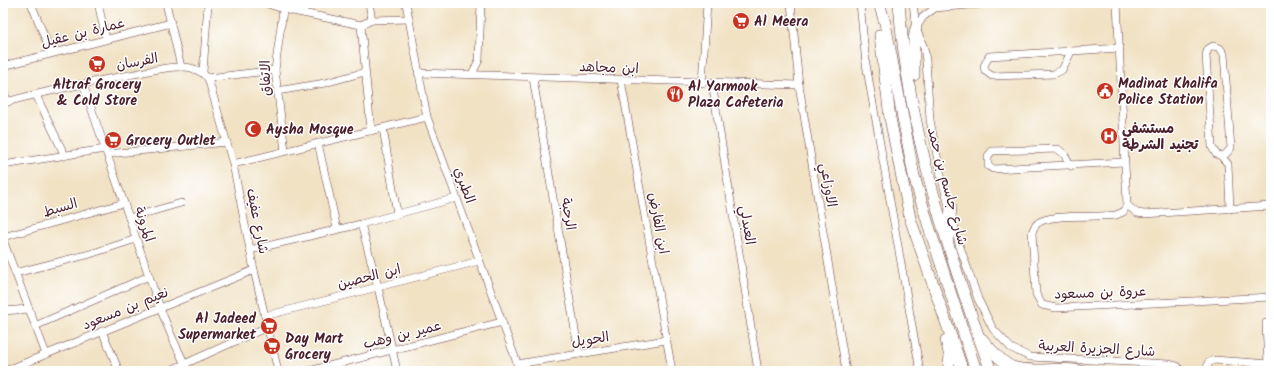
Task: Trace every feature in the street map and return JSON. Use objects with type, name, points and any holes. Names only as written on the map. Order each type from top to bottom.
[{"type":"main road","points":[[878,3],[890,118],[910,218],[963,371]]},
{"type":"main road","points":[[878,3],[884,23],[914,176],[976,371]]},
{"type":"main road","name":"شارع جاسم بن حمد","points":[[899,3],[914,113],[927,174],[948,245],[991,371]]},
{"type":"main road","points":[[914,113],[916,101],[914,38],[916,28]]},
{"type":"main road","points":[[948,245],[951,207]]},
{"type":"main road","points":[[920,246],[921,271],[949,350],[948,371]]},
{"type":"main road","points":[[978,334],[1001,359],[1014,368],[1033,370],[1065,368],[1080,371]]},
{"type":"street","points":[[30,3],[51,53]]},
{"type":"street","points":[[98,3],[106,39]]},
{"type":"street","points":[[166,3],[181,67]]},
{"type":"street","points":[[205,75],[208,3]]},
{"type":"street","points":[[265,3],[361,25],[372,20],[409,19]]},
{"type":"street","points":[[369,3],[372,20]]},
{"type":"street","name":"الطبري","points":[[406,3],[427,117],[520,371]]},
{"type":"street","points":[[481,3],[479,60],[480,66],[488,75]]},
{"type":"street","points":[[702,83],[707,3]]},
{"type":"street","name":"الاوزاعي","points":[[791,3],[799,85],[846,371]]},
{"type":"street","points":[[860,3],[866,64],[920,371]]},
{"type":"street","name":"شارع جاسم بن حمد","points":[[913,3],[916,28],[924,48],[926,61],[930,120],[941,176],[951,207],[959,244],[978,299],[993,329],[1011,348]]},
{"type":"street","points":[[916,28],[923,16],[935,8],[977,3],[992,3]]},
{"type":"street","points":[[1117,3],[1127,205],[1137,213],[1144,214],[1271,206]]},
{"type":"street","name":"الاتفاق","points":[[283,6],[275,70],[285,151]]},
{"type":"street","name":"عمارة بن عقيل","points":[[3,66],[171,23]]},
{"type":"street","points":[[361,25],[371,131]]},
{"type":"street","points":[[1213,46],[1220,48],[1224,54],[1232,208],[1228,166],[1222,156],[1216,154],[1212,147],[1206,55],[1208,49],[1213,46]]},
{"type":"street","points":[[1071,52],[1062,70],[1054,74],[992,76],[985,71],[984,66],[989,56],[1120,48]]},
{"type":"street","points":[[472,74],[479,60]]},
{"type":"street","name":"الفرسان","points":[[6,102],[83,84],[181,67],[196,69],[205,75],[275,70]]},
{"type":"street","points":[[277,91],[325,83],[365,72]]},
{"type":"street","name":"ابن مجاهد","points":[[418,73],[472,74],[533,78],[799,85]]},
{"type":"street","name":"شارع عفيف","points":[[205,75],[233,164],[254,270],[278,371]]},
{"type":"street","name":"الرحبة","points":[[533,78],[579,354]]},
{"type":"street","name":"ابن الفارض","points":[[621,80],[672,371]]},
{"type":"street","name":"العبدلي","points":[[712,83],[758,371]]},
{"type":"street","name":"المرونة","points":[[83,84],[160,308],[188,371]]},
{"type":"street","points":[[3,90],[6,102]]},
{"type":"street","points":[[36,95],[65,156]]},
{"type":"street","points":[[233,164],[427,117]]},
{"type":"street","points":[[383,128],[397,214]]},
{"type":"street","points":[[3,165],[65,156],[227,142]]},
{"type":"street","points":[[318,143],[337,228]]},
{"type":"street","points":[[1222,156],[1226,154],[1230,148]]},
{"type":"street","points":[[1071,166],[1064,154],[1053,149],[992,151],[988,156],[988,166],[991,169],[1071,166],[1124,162]]},
{"type":"street","points":[[250,250],[337,228],[361,224],[456,198]]},
{"type":"street","name":"السبط","points":[[3,237],[124,202]]},
{"type":"street","points":[[129,218],[181,203]]},
{"type":"street","name":"عروة بن مسعود","points":[[1127,205],[1123,212],[1116,216],[1050,218],[1038,223],[1032,234],[1036,294],[1042,305],[1056,308],[1271,297]]},
{"type":"street","points":[[361,224],[378,287],[397,371]]},
{"type":"street","points":[[15,273],[90,254],[136,239]]},
{"type":"street","points":[[3,240],[46,354]]},
{"type":"street","name":"ابن الحصين","points":[[265,316],[479,261]]},
{"type":"street","name":"نعيم بن مسعود","points":[[5,371],[254,270]]},
{"type":"street","points":[[35,326],[149,276]]},
{"type":"street","points":[[3,311],[30,309]]},
{"type":"street","name":"عمير بن وهب","points":[[309,371],[502,322]]},
{"type":"street","points":[[1207,371],[1208,363],[1214,360],[1270,364],[1266,323]]},
{"type":"street","points":[[169,371],[267,326]]},
{"type":"street","points":[[102,331],[120,371]]},
{"type":"street","name":"الحويل","points":[[517,364],[666,340]]},
{"type":"street","name":"شارع الجزيرة العربية","points":[[1011,348],[1019,353],[1039,359],[1170,364],[1177,366],[1181,371]]},
{"type":"place","name":"Al Meera","points":[[741,21]]},
{"type":"place","name":"Altraf Grocery & Cold Store","points":[[97,64]]},
{"type":"place","name":"Madinat Khalifa Police Station","points":[[1105,91]]},
{"type":"place","name":"Al Yarmook Plaza Cafeteria","points":[[675,94]]},
{"type":"place","name":"Aysha Mosque","points":[[253,129]]},
{"type":"place","name":"مستشفى تجنيد الشرطة","points":[[1109,136]]},
{"type":"place","name":"Grocery Outlet","points":[[113,140]]},
{"type":"place","name":"Al Jadeed Supermarket","points":[[269,326]]},
{"type":"place","name":"Day Mart Grocery","points":[[272,346]]}]
